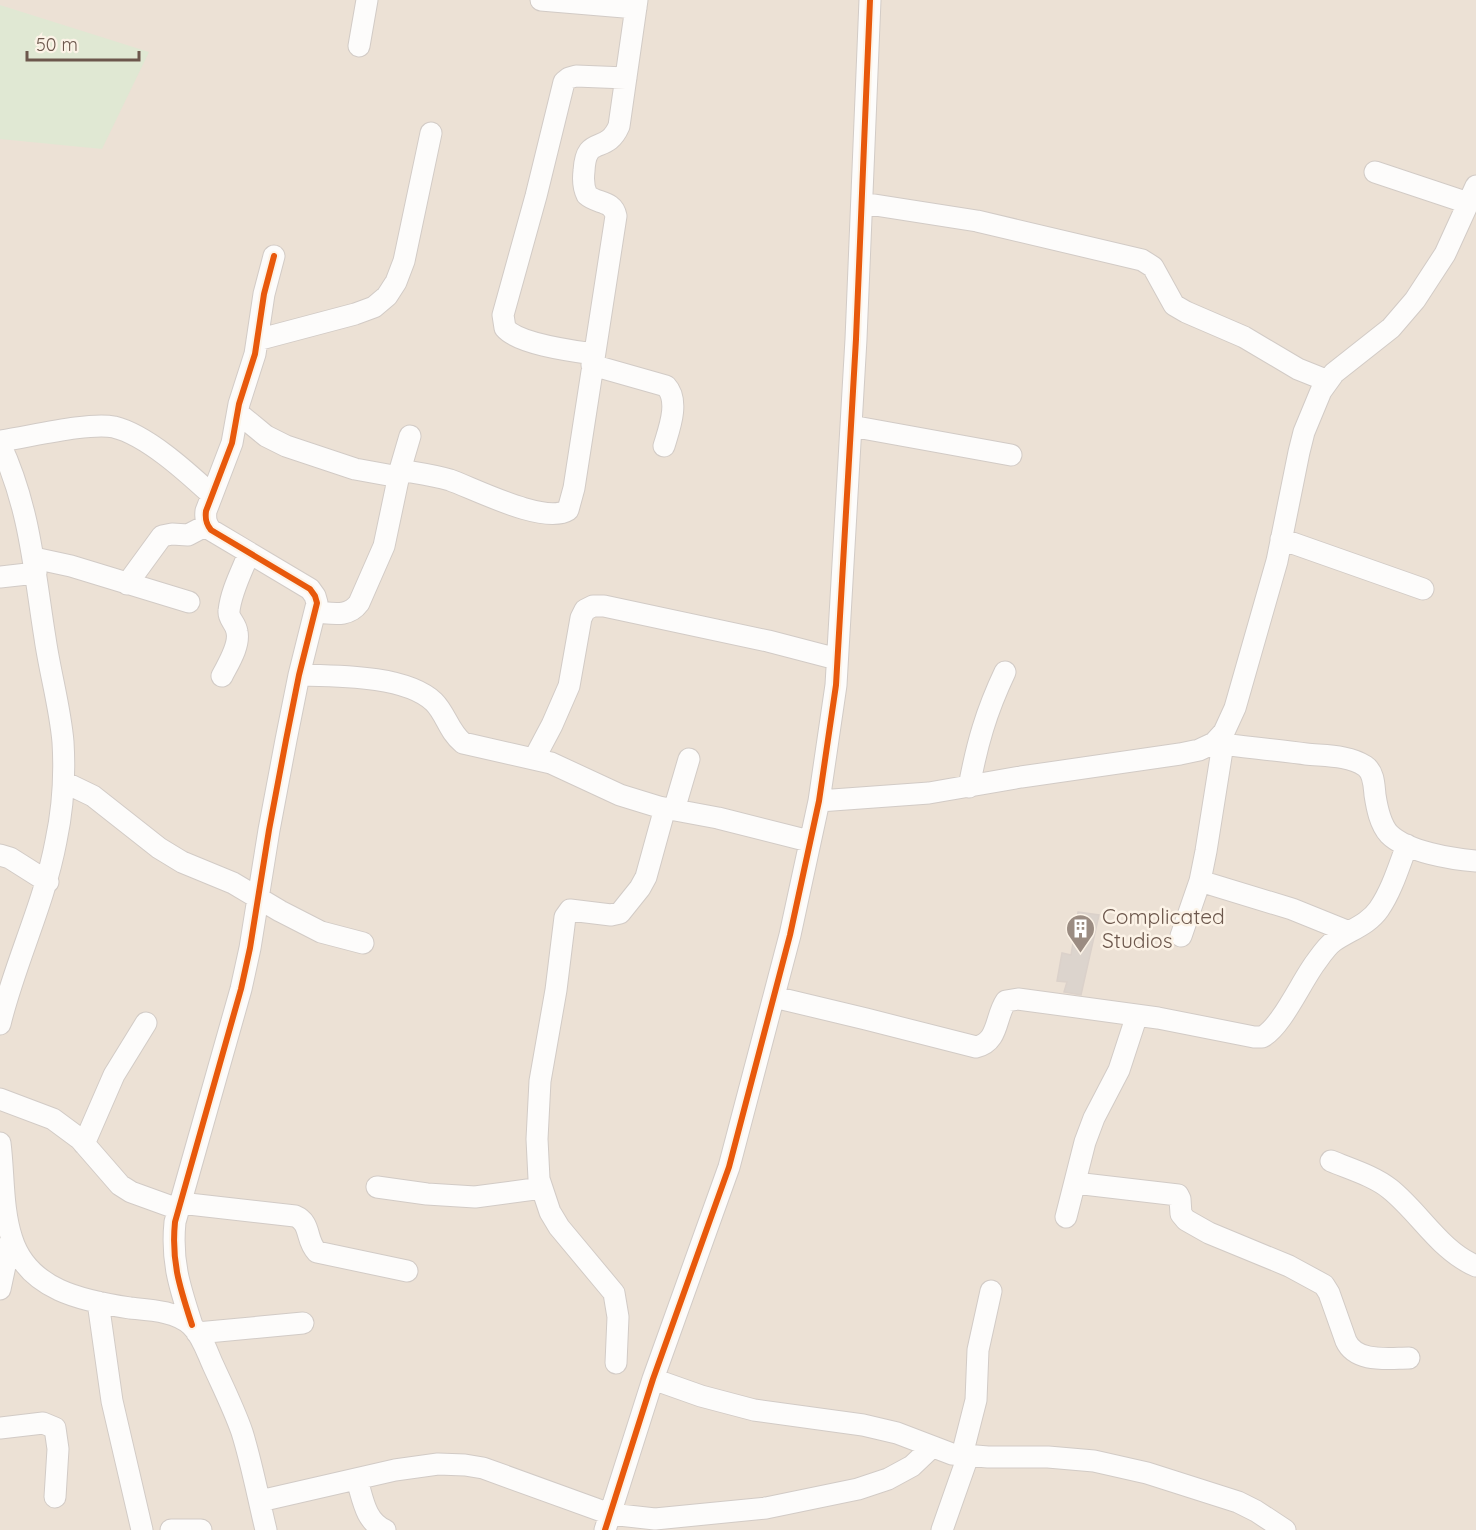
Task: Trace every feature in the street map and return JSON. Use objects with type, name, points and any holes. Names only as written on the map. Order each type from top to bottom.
[{"type":"street","points":[[359,46],[367,0]]},
{"type":"street","points":[[238,413],[266,436],[276,441],[355,469],[449,480],[507,504],[554,515],[568,510],[571,503],[616,216],[615,210],[610,205],[586,195],[584,189],[585,158],[588,151],[610,141],[619,126],[636,4],[541,0]]},
{"type":"street","points":[[608,1522],[653,1379],[729,1167],[798,901],[819,801],[832,724],[837,659],[851,426],[870,0]]},
{"type":"street","points":[[626,78],[576,76],[564,82],[503,315],[505,328],[515,336],[593,359],[666,386],[672,392],[673,400],[664,446]]},
{"type":"street","points":[[257,340],[355,314],[374,307],[387,296],[396,282],[404,261],[431,133]]},
{"type":"street","points":[[1181,936],[1200,881],[1212,821],[1219,744],[1235,708],[1270,585],[1304,432],[1321,391],[1328,381],[1341,367],[1403,316],[1435,272],[1472,195],[1375,172]]},
{"type":"street","points":[[862,203],[977,221],[1142,260],[1153,267],[1174,305],[1244,337],[1298,369],[1328,381]]},
{"type":"street","points":[[266,1530],[242,1433],[195,1329],[175,1266],[173,1245],[179,1206],[231,1031],[250,948],[269,830],[299,675],[317,603],[310,589],[211,530],[207,525],[206,511],[230,451],[244,381],[257,340],[264,294],[274,256]]},
{"type":"street","points":[[0,1024],[48,882],[64,782],[63,741],[46,648],[35,566],[20,491],[0,442],[98,426],[114,427],[130,433],[153,447],[212,495]]},
{"type":"street","points":[[851,426],[1011,455]]},
{"type":"street","points":[[316,612],[347,613],[359,603],[384,546],[410,436]]},
{"type":"street","points":[[127,584],[162,536],[188,535],[207,525]]},
{"type":"street","points":[[1281,539],[1423,589]]},
{"type":"street","points":[[222,676],[238,635],[229,611],[249,553]]},
{"type":"street","points":[[0,577],[35,566],[71,566],[189,602]]},
{"type":"street","points":[[534,759],[569,686],[580,618],[585,610],[593,606],[623,610],[768,641],[837,659]]},
{"type":"street","points":[[969,787],[978,741],[990,704],[1005,672]]},
{"type":"street","points":[[299,675],[362,678],[390,682],[416,691],[433,701],[443,714],[454,736],[463,743],[534,759],[570,771],[620,795],[669,809],[717,818],[810,841]]},
{"type":"street","points":[[819,801],[890,797],[969,787],[1021,777],[1180,754],[1219,744],[1347,759],[1365,766],[1371,771],[1378,811],[1389,833],[1407,845],[1457,859],[1476,861]]},
{"type":"street","points":[[616,1363],[618,1317],[614,1293],[559,1227],[550,1212],[542,1188],[537,1158],[540,1081],[553,1008],[565,917],[570,910],[611,915],[620,913],[640,888],[689,759]]},
{"type":"street","points":[[64,782],[93,796],[159,848],[182,862],[233,884],[321,932],[363,943]]},
{"type":"street","points":[[774,998],[866,1018],[976,1047],[984,1046],[994,1034],[1003,1004],[1010,999],[1137,1015],[1262,1037],[1275,1026],[1299,986],[1326,949],[1333,942],[1370,919],[1378,910],[1407,845]]},
{"type":"street","points":[[0,855],[10,858],[48,882]]},
{"type":"street","points":[[1200,881],[1310,915],[1349,932]]},
{"type":"street","points":[[1066,1217],[1085,1142],[1094,1118],[1119,1070],[1137,1015]]},
{"type":"street","points":[[84,1144],[114,1075],[146,1023]]},
{"type":"street","points":[[0,1099],[53,1119],[84,1144],[120,1185],[131,1192],[179,1206],[295,1216],[302,1219],[306,1225],[309,1240],[317,1252],[407,1271]]},
{"type":"street","points":[[0,1143],[11,1238],[20,1258],[33,1274],[51,1287],[98,1302],[166,1313],[182,1318],[195,1329],[303,1323]]},
{"type":"street","points":[[1331,1161],[1376,1180],[1390,1189],[1456,1256],[1476,1266]]},
{"type":"street","points":[[1075,1184],[1167,1192],[1178,1195],[1181,1214],[1196,1226],[1289,1266],[1324,1285],[1349,1348],[1355,1353],[1384,1358],[1409,1358]]},
{"type":"street","points":[[376,1187],[427,1194],[475,1197],[542,1188]]},
{"type":"street","points":[[0,1289],[11,1238]]},
{"type":"street","points":[[942,1530],[965,1456],[976,1400],[978,1350],[991,1291]]},
{"type":"street","points":[[98,1302],[116,1421],[142,1530]]},
{"type":"street","points":[[653,1379],[735,1406],[863,1425],[897,1433],[932,1447],[965,1456],[1072,1459],[1121,1467],[1238,1502],[1274,1521],[1285,1530]]},
{"type":"street","points":[[0,1428],[43,1423],[55,1428],[58,1449],[55,1497]]},
{"type":"street","points":[[260,1501],[416,1466],[465,1465],[483,1468],[608,1522],[655,1520],[766,1508],[858,1489],[888,1479],[912,1466],[932,1447]]},
{"type":"street","points":[[357,1480],[368,1515],[373,1522],[385,1530]]},
{"type":"street","points":[[171,1530],[201,1530]]},
{"type":"shaded area","points":[[0,0],[1476,0],[1476,1530],[0,1530]]},
{"type":"green space","points":[[0,5],[149,52],[102,149],[0,139]]},
{"type":"building","name":"Complicated Studios","points":[[1078,912],[1099,915],[1081,995],[1064,992],[1067,982],[1057,981],[1062,953],[1071,955]]},
{"type":"cycle path","points":[[605,1530],[653,1379],[729,1167],[790,935],[819,801],[836,685],[856,339],[870,0]]},
{"type":"cycle path","points":[[192,1325],[175,1262],[175,1222],[241,989],[286,740],[317,603],[310,589],[211,530],[206,519],[206,511],[232,443],[239,404],[255,354],[264,294],[274,256]]},
{"type":"place","name":"Complicated Studios","points":[[1081,954]]}]
